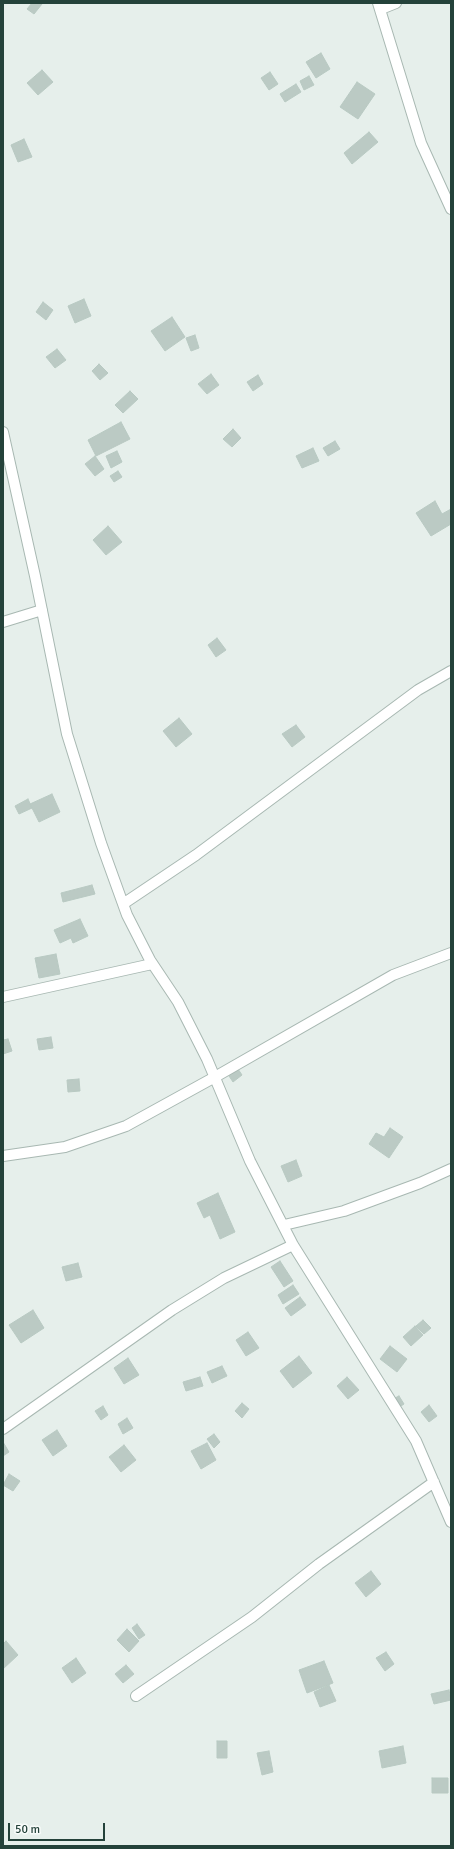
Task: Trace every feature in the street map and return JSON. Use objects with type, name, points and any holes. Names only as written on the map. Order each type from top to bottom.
[{"type":"street","points":[[396,3],[380,6],[421,143],[451,209]]},
{"type":"street","points":[[3,432],[42,610],[67,734],[101,843],[123,904],[152,964],[178,1002],[215,1077],[250,1161],[293,1245],[416,1441],[434,1482],[447,1503],[451,1522]]},
{"type":"street","points":[[3,622],[42,610]]},
{"type":"street","points":[[123,904],[196,855],[418,690],[451,671]]},
{"type":"street","points":[[3,1156],[65,1147],[126,1126],[393,975],[451,953]]},
{"type":"street","points":[[3,996],[152,964]]},
{"type":"street","points":[[284,1225],[344,1211],[420,1183],[451,1169]]},
{"type":"street","points":[[3,1428],[172,1310],[224,1278],[293,1245]]},
{"type":"street","points":[[136,1696],[252,1617],[319,1564],[434,1482]]},
{"type":"building","points":[[32,3],[42,4],[34,14],[27,9]]},
{"type":"building","points":[[321,53],[330,69],[316,78],[306,62]]},
{"type":"building","points":[[42,70],[53,82],[38,95],[27,83]]},
{"type":"building","points":[[270,72],[278,84],[269,90],[261,78]]},
{"type":"building","points":[[309,76],[314,85],[304,90],[300,81]]},
{"type":"building","points":[[357,82],[375,94],[358,119],[340,107]]},
{"type":"building","points":[[296,84],[301,92],[285,102],[280,94]]},
{"type":"building","points":[[369,132],[378,142],[352,164],[344,153]]},
{"type":"building","points":[[24,139],[32,157],[18,162],[11,145]]},
{"type":"building","points":[[84,299],[91,316],[75,323],[68,306]]},
{"type":"building","points":[[43,302],[53,310],[46,320],[36,312]]},
{"type":"building","points":[[172,317],[185,337],[165,351],[151,331]]},
{"type":"building","points":[[195,335],[199,348],[191,351],[186,338]]},
{"type":"building","points":[[57,349],[66,360],[55,368],[46,357]]},
{"type":"building","points":[[99,364],[108,373],[100,380],[92,371]]},
{"type":"building","points":[[211,374],[219,385],[207,394],[198,384]]},
{"type":"building","points":[[258,375],[263,384],[253,391],[247,382]]},
{"type":"building","points":[[130,391],[138,399],[123,413],[115,405]]},
{"type":"building","points":[[121,422],[130,439],[96,456],[88,440]]},
{"type":"building","points":[[233,429],[241,438],[232,447],[223,439]]},
{"type":"building","points":[[335,441],[340,449],[328,456],[323,448]]},
{"type":"building","points":[[313,448],[319,461],[302,468],[296,456]]},
{"type":"building","points":[[117,451],[122,462],[111,468],[106,456]]},
{"type":"building","points":[[95,456],[104,469],[95,476],[85,464]]},
{"type":"building","points":[[118,471],[122,477],[114,482],[110,476]]},
{"type":"building","points":[[435,501],[442,514],[451,509],[451,524],[431,536],[416,513]]},
{"type":"building","points":[[108,526],[122,542],[106,555],[93,540]]},
{"type":"building","points":[[217,638],[226,650],[216,657],[208,645]]},
{"type":"building","points":[[179,718],[192,734],[176,747],[163,731]]},
{"type":"building","points":[[296,725],[305,737],[292,747],[282,734]]},
{"type":"building","points":[[52,794],[60,812],[39,822],[30,804]]},
{"type":"building","points":[[28,799],[32,808],[19,814],[15,806]]},
{"type":"building","points":[[92,885],[95,894],[63,902],[61,893]]},
{"type":"building","points":[[80,919],[88,936],[73,943],[71,938],[60,943],[54,930]]},
{"type":"building","points":[[56,954],[60,974],[39,978],[35,958]]},
{"type":"building","points":[[51,1037],[53,1048],[39,1050],[37,1039]]},
{"type":"building","points":[[8,1039],[12,1051],[3,1054],[3,1040]]},
{"type":"building","points":[[238,1069],[242,1075],[233,1082],[229,1076]]},
{"type":"building","points":[[79,1079],[80,1091],[68,1092],[67,1080]]},
{"type":"building","points":[[390,1128],[403,1137],[389,1158],[369,1144],[376,1133],[384,1137]]},
{"type":"building","points":[[296,1160],[302,1176],[288,1182],[281,1166]]},
{"type":"building","points":[[218,1193],[235,1232],[220,1239],[210,1215],[204,1218],[197,1203]]},
{"type":"building","points":[[280,1261],[293,1281],[284,1287],[271,1267]]},
{"type":"building","points":[[78,1263],[82,1277],[66,1281],[62,1267]]},
{"type":"building","points":[[293,1285],[299,1294],[283,1304],[278,1295]]},
{"type":"building","points":[[300,1297],[306,1305],[291,1316],[285,1308]]},
{"type":"building","points":[[33,1310],[44,1328],[21,1343],[9,1325]]},
{"type":"building","points":[[423,1320],[431,1328],[424,1334],[416,1326]]},
{"type":"building","points":[[415,1326],[423,1335],[411,1346],[403,1337]]},
{"type":"building","points":[[248,1332],[259,1348],[246,1356],[236,1340]]},
{"type":"building","points":[[390,1346],[407,1359],[397,1372],[380,1359]]},
{"type":"building","points":[[299,1356],[312,1373],[293,1388],[280,1371]]},
{"type":"building","points":[[128,1358],[139,1375],[124,1384],[114,1368]]},
{"type":"building","points":[[222,1366],[227,1376],[212,1383],[207,1372]]},
{"type":"building","points":[[200,1377],[203,1386],[186,1391],[183,1382]]},
{"type":"building","points":[[347,1377],[359,1390],[348,1399],[337,1386]]},
{"type":"building","points":[[399,1396],[404,1404],[395,1410],[389,1401]]},
{"type":"building","points":[[242,1403],[249,1409],[242,1418],[235,1411]]},
{"type":"building","points":[[429,1405],[437,1416],[429,1422],[421,1412]]},
{"type":"building","points":[[103,1406],[108,1415],[101,1420],[95,1411]]},
{"type":"building","points":[[127,1418],[133,1428],[123,1434],[118,1424]]},
{"type":"building","points":[[57,1430],[67,1446],[53,1456],[42,1440]]},
{"type":"building","points":[[214,1434],[220,1442],[214,1448],[207,1439]]},
{"type":"building","points":[[3,1442],[9,1452],[3,1456]]},
{"type":"building","points":[[207,1443],[216,1460],[201,1469],[191,1451]]},
{"type":"building","points":[[124,1445],[136,1460],[121,1472],[109,1457]]},
{"type":"building","points":[[9,1474],[20,1481],[13,1491],[3,1485]]},
{"type":"building","points":[[371,1571],[381,1584],[366,1597],[355,1583]]},
{"type":"building","points":[[137,1624],[145,1635],[139,1639],[132,1628]]},
{"type":"building","points":[[127,1629],[139,1641],[129,1652],[117,1640]]},
{"type":"building","points":[[6,1641],[18,1655],[3,1669],[3,1644]]},
{"type":"building","points":[[386,1652],[394,1664],[385,1671],[376,1658]]},
{"type":"building","points":[[76,1658],[86,1673],[72,1683],[62,1668]]},
{"type":"building","points":[[324,1661],[333,1683],[307,1693],[299,1670]]},
{"type":"building","points":[[126,1665],[134,1674],[123,1683],[115,1674]]},
{"type":"building","points":[[329,1685],[336,1701],[320,1707],[314,1692]]},
{"type":"building","points":[[449,1690],[451,1700],[434,1704],[431,1694]]},
{"type":"building","points":[[217,1741],[227,1741],[227,1758],[217,1758]]},
{"type":"building","points":[[403,1746],[406,1763],[382,1768],[379,1751]]},
{"type":"building","points":[[269,1751],[273,1772],[262,1775],[257,1753]]},
{"type":"building","points":[[432,1778],[448,1778],[448,1793],[432,1793]]}]
